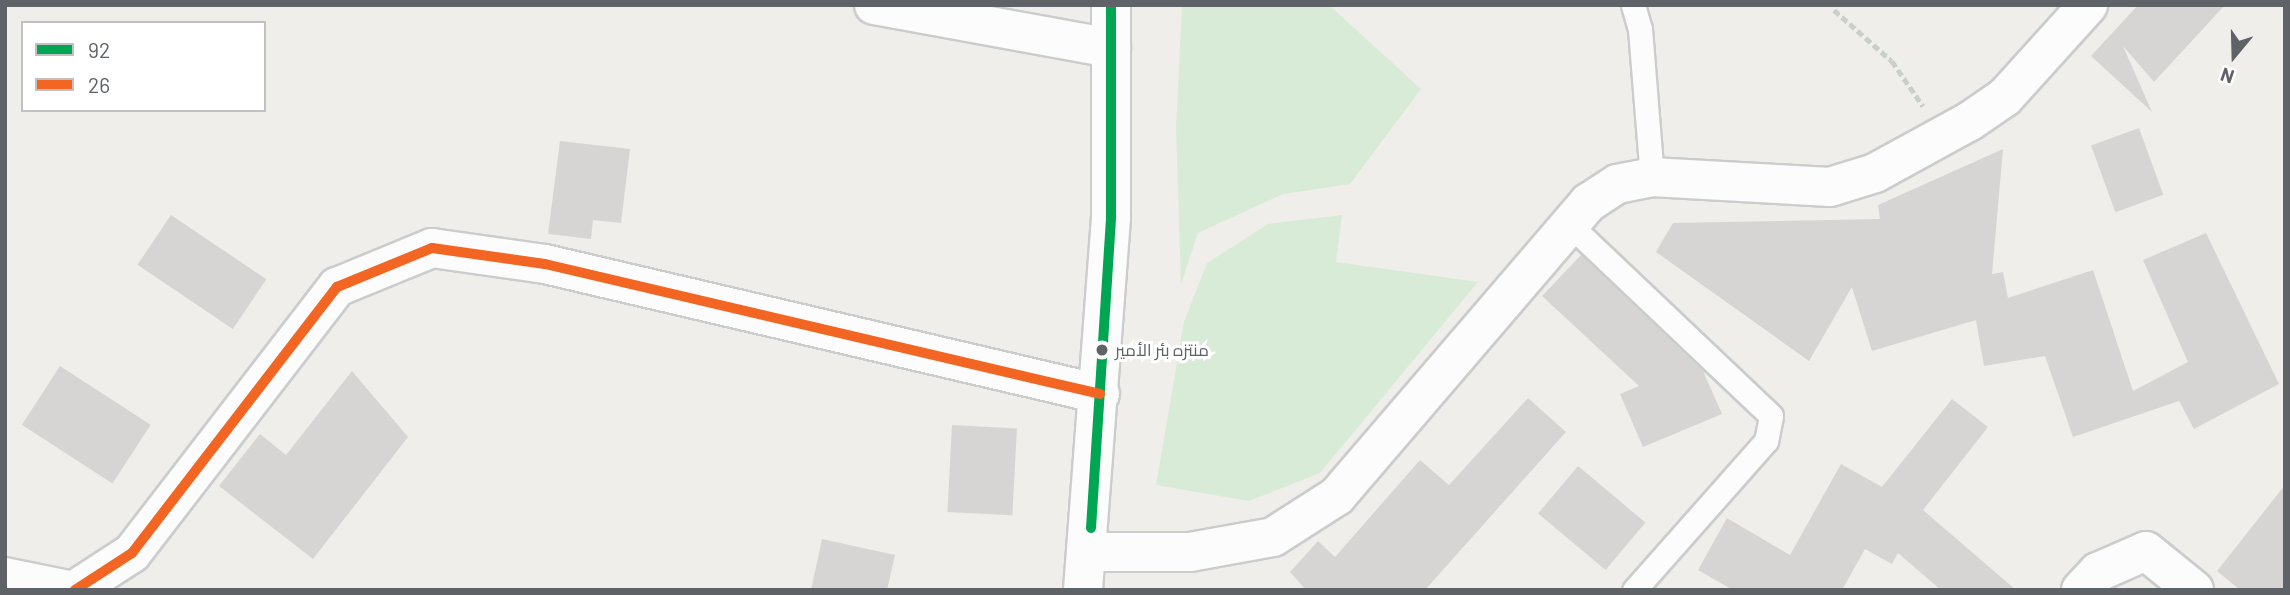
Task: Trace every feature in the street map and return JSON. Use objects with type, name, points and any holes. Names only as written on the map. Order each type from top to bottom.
[{"type":"street","points":[[874,5],[1111,48]]},
{"type":"street","points":[[1083,590],[1089,551],[1111,216],[1111,5]]},
{"type":"street","points":[[1089,551],[1190,552],[1273,537],[1337,496],[1588,203],[1617,184],[1652,177],[1830,187],[1875,173],[1939,139],[2006,97],[2088,5]]},
{"type":"street","points":[[75,590],[132,553],[337,287],[432,248],[545,264],[1100,394]]},
{"type":"street","points":[[2081,590],[2098,572],[2146,551],[2194,590]]},
{"type":"street","points":[[5,578],[68,590]]},
{"type":"lane","points":[[1633,5],[1640,29],[1652,177]]},
{"type":"lane","points":[[1570,225],[1771,416],[1766,441],[1634,590]]},
{"type":"path","points":[[1834,10],[1892,61],[1915,91],[1939,139]]},
{"type":"green space","points":[[1182,5],[1329,5],[1421,89],[1350,184],[1283,194],[1198,233],[1181,284],[1176,128]]},
{"type":"green space","points":[[1342,215],[1336,262],[1478,282],[1320,473],[1249,501],[1156,485],[1184,322],[1207,263],[1268,224]]},
{"type":"building","points":[[2138,5],[2225,5],[2154,82],[2123,46],[2152,112],[2091,56]]},
{"type":"building","points":[[2139,128],[2163,195],[2115,212],[2091,145]]},
{"type":"building","points":[[560,141],[630,149],[621,223],[593,220],[591,239],[548,234]]},
{"type":"building","points":[[2003,149],[1992,274],[2003,272],[2008,298],[2093,270],[2133,391],[2188,362],[2143,260],[2206,233],[2279,384],[2194,429],[2179,401],[2073,437],[2045,356],[1984,366],[1976,320],[1872,351],[1852,287],[1809,361],[1656,252],[1673,223],[1880,219],[1878,205]]},
{"type":"building","points":[[171,215],[266,279],[233,329],[137,265]]},
{"type":"building","points":[[1581,255],[1703,371],[1722,414],[1643,447],[1620,394],[1639,386],[1542,296]]},
{"type":"building","points":[[60,366],[151,425],[112,484],[22,425]]},
{"type":"building","points":[[352,371],[408,437],[313,559],[219,486],[260,434],[286,455]]},
{"type":"building","points":[[1528,398],[1566,432],[1425,590],[1306,590],[1290,572],[1318,541],[1335,557],[1420,460],[1449,485]]},
{"type":"building","points":[[1952,399],[1988,427],[1923,510],[2016,590],[1941,590],[1898,553],[1892,564],[1865,549],[1842,590],[1733,590],[1698,570],[1727,518],[1790,555],[1841,464],[1882,487]]},
{"type":"building","points":[[952,425],[1017,428],[1012,515],[947,512]]},
{"type":"building","points":[[1578,466],[1645,523],[1606,570],[1538,513]]},
{"type":"building","points":[[2285,485],[2285,590],[2240,590],[2217,571]]},
{"type":"building","points":[[822,539],[895,555],[887,590],[811,590]]},
{"type":"transit line","name":"92","points":[[1091,528],[1111,216],[1111,5]]},
{"type":"transit line","name":"26","points":[[75,590],[132,553],[337,287],[432,248],[545,264],[1100,394]]},
{"type":"place","name":"منتزه بئر الأمير","points":[[1102,350]]}]
